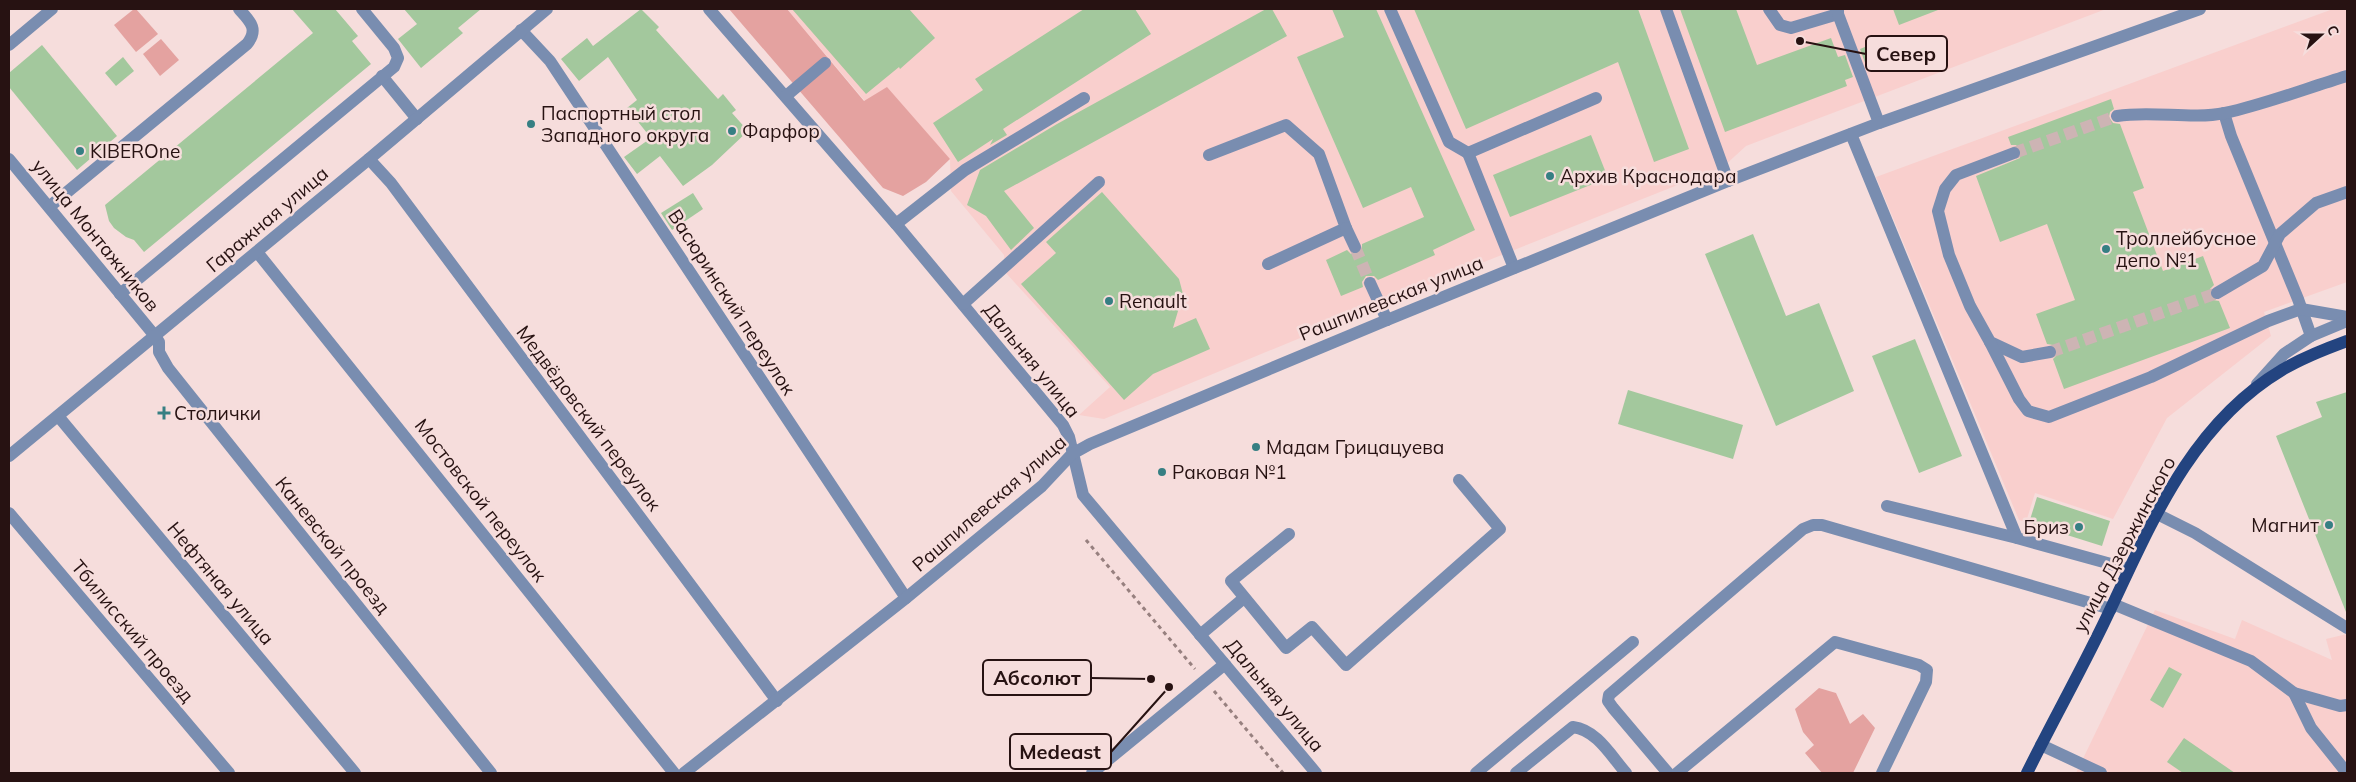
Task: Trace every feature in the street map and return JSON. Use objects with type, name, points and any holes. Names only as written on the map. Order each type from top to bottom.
[{"type":"main road","name":"улица Дзержинского","points":[[2027,773],[2157,514],[2184,466],[2205,436],[2247,395],[2281,370],[2309,356],[2347,341]]},
{"type":"street","points":[[9,45],[52,9]]},
{"type":"street","points":[[49,207],[247,44],[252,37],[252,27],[239,9]]},
{"type":"street","points":[[120,294],[394,67],[398,58],[394,48],[362,9]]},
{"type":"street","name":"Гаражная улица","points":[[9,456],[369,159],[547,9]]},
{"type":"street","name":"Дальняя улица","points":[[709,9],[896,224],[1063,425],[1069,437],[1083,495],[1316,773]]},
{"type":"street","points":[[1390,9],[1449,142],[1468,153],[1514,268]]},
{"type":"street","points":[[1666,9],[1728,181]]},
{"type":"street","points":[[1769,9],[1780,25],[1791,28],[1838,11],[1879,123]]},
{"type":"street","name":"Рашпилевская улица","points":[[684,773],[906,598],[1042,486],[1072,454],[1110,435],[1728,181],[1879,123],[2200,9]]},
{"type":"street","name":"Васюринский переулок","points":[[521,30],[550,61],[906,598]]},
{"type":"street","points":[[786,96],[825,63]]},
{"type":"street","points":[[382,76],[417,119]]},
{"type":"street","points":[[2118,116],[2134,114],[2173,116],[2224,113],[2347,76]]},
{"type":"street","points":[[896,224],[965,170],[1084,98]]},
{"type":"street","points":[[1468,153],[1596,98]]},
{"type":"street","points":[[2224,113],[2231,136],[2275,243],[2310,336]]},
{"type":"street","points":[[1209,155],[1286,125],[1319,154],[1346,228],[1355,247]]},
{"type":"street","points":[[1851,134],[2017,538]]},
{"type":"street","points":[[2014,153],[1956,175],[1944,189],[1938,210],[1949,255],[1970,306],[2019,399],[2028,411],[2049,417],[2151,377],[2268,321],[2301,309],[2347,317]]},
{"type":"street","name":"улица Монтажников","points":[[9,158],[155,336]]},
{"type":"street","name":"Медвёдовский переулок","points":[[369,159],[391,183],[777,701]]},
{"type":"street","points":[[964,304],[1099,182]]},
{"type":"street","points":[[2216,293],[2263,266],[2280,234],[2316,204],[2347,192]]},
{"type":"street","points":[[1268,264],[1346,228]]},
{"type":"street","name":"Мостовской переулок","points":[[257,252],[674,773]]},
{"type":"street","points":[[1370,283],[1387,320]]},
{"type":"street","points":[[2247,395],[2284,354],[2310,336],[2347,321]]},
{"type":"street","name":"Каневской проезд","points":[[155,336],[159,342],[159,352],[168,368],[491,773]]},
{"type":"street","points":[[1990,342],[2022,357],[2050,352]]},
{"type":"street","name":"Нефтяная улица","points":[[58,416],[355,773]]},
{"type":"street","points":[[1289,534],[1231,581],[1286,648],[1312,627],[1346,665],[1500,529],[1459,480]]},
{"type":"street","points":[[1887,506],[2017,538],[2130,569]]},
{"type":"street","name":"Тбилисский проезд","points":[[9,513],[229,773]]},
{"type":"street","points":[[2157,514],[2195,533],[2347,628]]},
{"type":"street","points":[[1668,773],[1613,708],[1608,701],[1609,695],[1803,529],[1813,524],[2112,606],[2252,661],[2294,693],[2340,706],[2347,705]]},
{"type":"street","points":[[1200,635],[1244,598]]},
{"type":"street","points":[[1476,773],[1633,642]]},
{"type":"street","points":[[1677,773],[1829,645],[1835,642],[1919,665],[1928,670],[1926,682],[1882,773]]},
{"type":"street","points":[[1092,773],[1225,664]]},
{"type":"street","points":[[2294,693],[2311,728],[2347,773]]},
{"type":"street","points":[[1516,773],[1573,727],[1583,728],[1592,733],[1626,773]]},
{"type":"street","points":[[2041,745],[2101,773]]},
{"type":"path","points":[[1086,540],[1283,773]]},
{"type":"shaded area","points":[[134,9],[158,34],[136,52],[114,25]]},
{"type":"shaded area","points":[[729,9],[787,9],[864,101],[887,87],[950,159],[926,182],[903,196],[883,188]]},
{"type":"shaded area","points":[[787,9],[2106,9],[1746,146],[1723,167],[1479,264],[1104,419],[1079,415],[1110,387],[1006,273],[1004,255],[951,191],[950,159],[865,101]]},
{"type":"shaded area","name":"Троллейбусное депо №1","points":[[2333,9],[2347,9],[2347,282],[2264,312],[2271,336],[2167,418],[2113,519],[2035,493],[2026,522],[2019,520],[1876,177]]},
{"type":"shaded area","points":[[161,39],[179,60],[160,76],[143,54]]},
{"type":"shaded area","points":[[2155,610],[2235,639],[2242,620],[2332,660],[2326,639],[2347,634],[2347,773],[2076,773]]},
{"type":"shaded area","points":[[1819,688],[1836,693],[1850,724],[1863,714],[1875,728],[1853,773],[1822,773],[1805,753],[1814,745],[1803,732],[1795,709]]},
{"type":"building","points":[[292,9],[335,9],[358,36],[352,41],[371,64],[144,252],[134,240],[126,237],[114,228],[109,221],[105,205],[313,33]]},
{"type":"building","points":[[404,9],[481,9],[458,28],[463,33],[421,68],[398,39],[417,24]]},
{"type":"building","points":[[641,9],[659,27],[656,30],[718,99],[723,94],[736,110],[732,113],[748,131],[712,165],[683,186],[660,156],[637,174],[624,157],[651,138],[627,108],[637,100],[608,57],[579,81],[561,59],[587,38],[593,46]]},
{"type":"building","points":[[792,9],[909,9],[935,38],[900,69],[899,67],[866,94]]},
{"type":"building","points":[[1084,9],[1135,9],[1151,34],[1003,129],[1007,135],[990,145],[993,139],[958,162],[933,123],[983,90],[975,79]]},
{"type":"building","points":[[1266,9],[1272,9],[1287,36],[1004,191],[1034,228],[1011,250],[986,216],[967,205],[980,170],[1057,124]]},
{"type":"building","points":[[1332,9],[1376,9],[1475,230],[1433,250],[1435,255],[1378,280],[1374,276],[1366,276],[1362,282],[1363,287],[1341,296],[1326,260],[1347,250],[1351,254],[1358,254],[1362,251],[1362,244],[1424,217],[1411,187],[1363,208],[1297,57],[1344,37]]},
{"type":"building","points":[[1414,9],[1638,9],[1689,149],[1654,162],[1618,62],[1466,129]]},
{"type":"building","points":[[1680,9],[1736,9],[1757,65],[1831,38],[1838,57],[1845,55],[1853,77],[1845,80],[1847,86],[1725,132]]},
{"type":"building","points":[[1893,9],[1938,9],[1938,10],[1899,25]]},
{"type":"building","points":[[1894,35],[1903,58],[1868,71],[1860,49]]},
{"type":"building","points":[[42,45],[117,136],[77,170],[9,87],[9,73]]},
{"type":"building","points":[[123,57],[134,71],[116,86],[105,73]]},
{"type":"building","name":"Троллейбусное депо №1","points":[[2111,99],[2114,109],[2110,112],[2109,117],[2113,123],[2120,124],[2144,188],[2133,192],[2163,271],[2203,256],[2214,285],[2210,289],[2210,297],[2213,300],[2219,301],[2230,328],[2064,389],[2053,359],[2057,355],[2058,350],[2053,345],[2047,344],[2036,314],[2075,300],[2047,224],[2000,242],[1976,176],[2020,158],[2021,150],[2016,145],[2011,145],[2008,137]]},
{"type":"building","name":"Архив Краснодара","points":[[1591,135],[1608,178],[1510,217],[1493,175]]},
{"type":"building","name":"Renault","points":[[1102,192],[1179,279],[1183,294],[1173,328],[1196,318],[1210,349],[1153,374],[1124,400],[1021,284],[1056,253],[1046,242]]},
{"type":"building","points":[[693,193],[703,209],[672,230],[661,213]]},
{"type":"building","points":[[1753,234],[1786,316],[1819,303],[1854,391],[1776,426],[1705,254]]},
{"type":"building","points":[[1915,339],[1962,456],[1919,473],[1872,356]]},
{"type":"building","points":[[1628,390],[1743,425],[1733,459],[1618,424]]},
{"type":"building","name":"Магнит","points":[[2347,392],[2346,612],[2276,436],[2322,417],[2316,402]]},
{"type":"building","points":[[2037,497],[2110,521],[2102,546],[2029,523]]},
{"type":"building","points":[[2169,667],[2182,674],[2163,708],[2150,700]]},
{"type":"building","points":[[2184,738],[2235,773],[2183,773],[2167,762]]},
{"type":"tunnel","points":[[2014,153],[2117,116]]},
{"type":"tunnel","points":[[1355,247],[1370,283]]},
{"type":"tunnel","points":[[2050,352],[2217,293]]},
{"type":"place","name":"Север","points":[[1800,41]]},
{"type":"place","name":"Паспортный стол Западного округа","points":[[531,124]]},
{"type":"place","name":"Фарфор","points":[[732,131]]},
{"type":"place","name":"KIBEROne","points":[[80,151]]},
{"type":"place","name":"Архив Краснодара","points":[[1550,176]]},
{"type":"place","name":"Троллейбусное депо №1","points":[[2106,249]]},
{"type":"place","name":"Renault","points":[[1109,301]]},
{"type":"place","name":"Столички","points":[[164,413]]},
{"type":"place","name":"Мадам Грицацуева","points":[[1256,447]]},
{"type":"place","name":"Раковая №1","points":[[1162,472]]},
{"type":"place","name":"Магнит","points":[[2329,525]]},
{"type":"place","name":"Бриз","points":[[2079,527]]},
{"type":"place","name":"Абсолют","points":[[1151,679]]},
{"type":"place","name":"Medeast","points":[[1169,687]]}]
